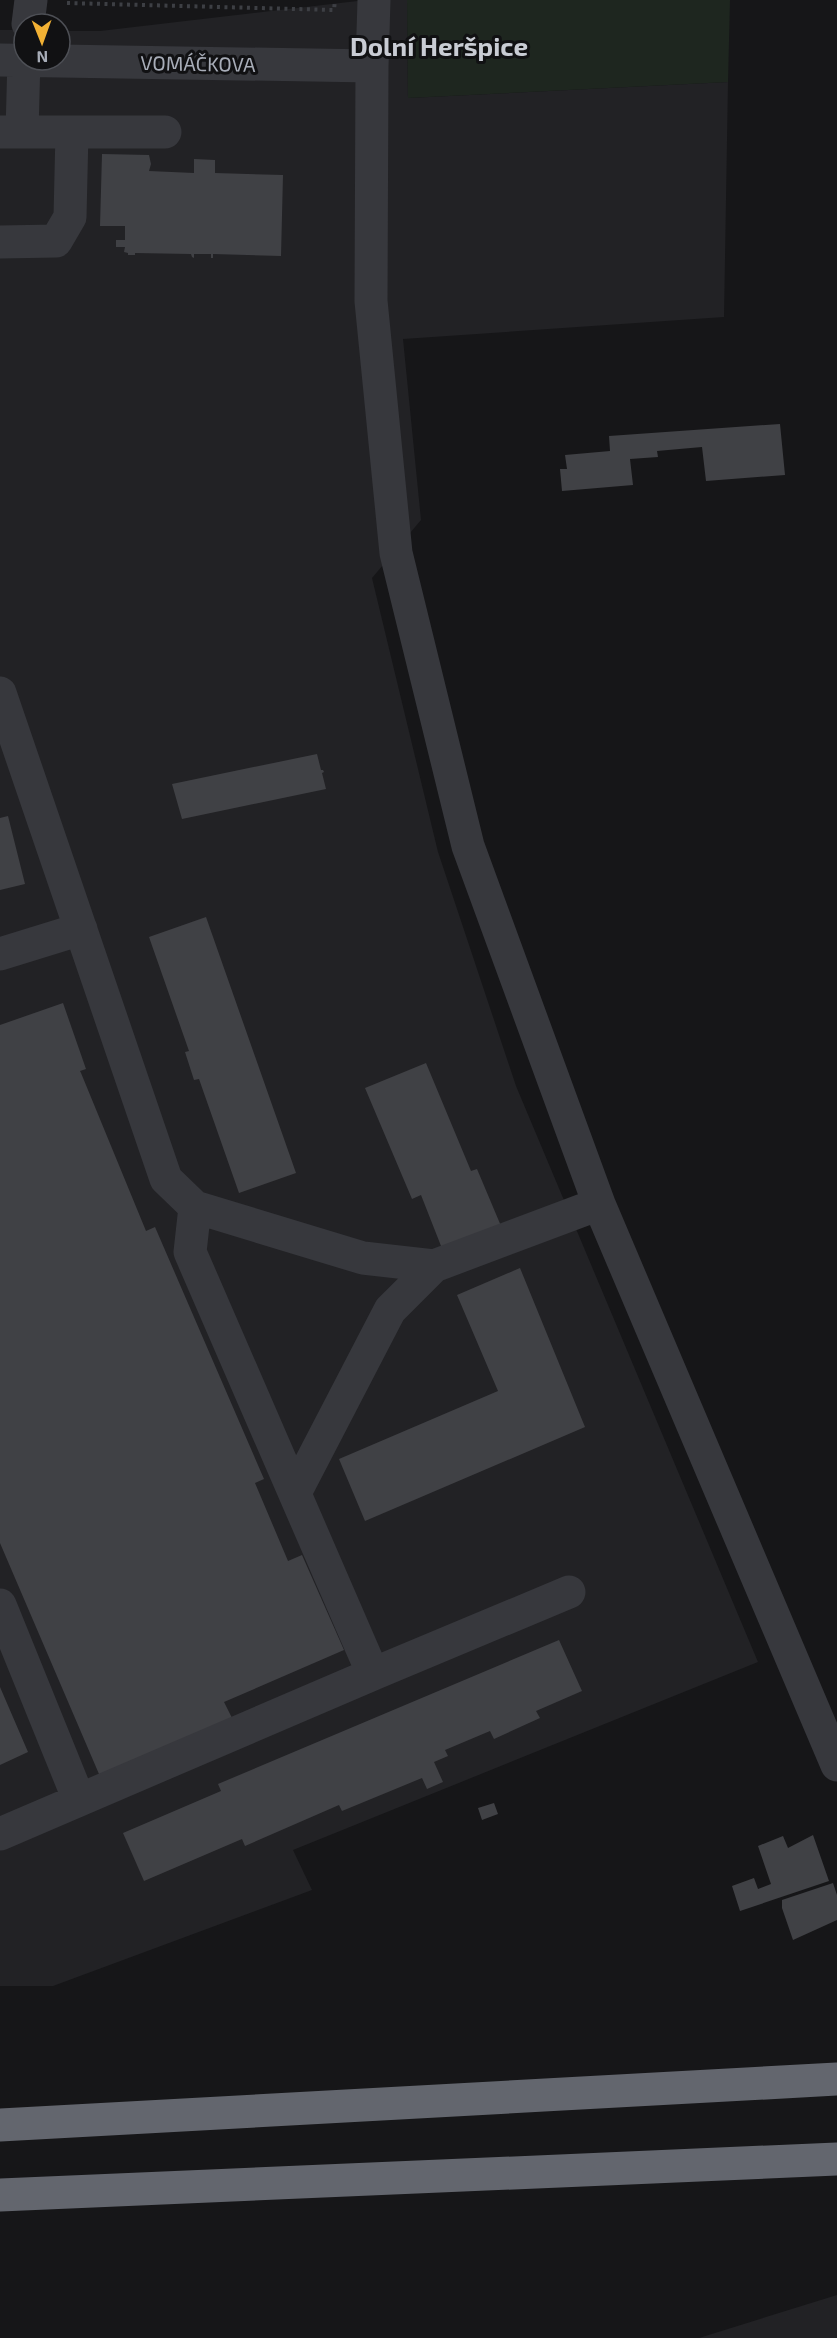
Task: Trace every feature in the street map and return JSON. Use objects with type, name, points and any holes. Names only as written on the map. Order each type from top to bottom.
[{"type":"highway","points":[[0,2125],[837,2079]]},
{"type":"highway","points":[[0,2195],[837,2159]]},
{"type":"street","points":[[374,0],[371,301],[396,553],[468,846],[599,1204],[837,1765]]},
{"type":"street","name":"VOMÁČKOVA","points":[[72,61],[372,66]]},
{"type":"street","points":[[15,72],[11,132],[165,132]]},
{"type":"street","points":[[0,242],[56,242],[70,217],[72,132]]},
{"type":"street","points":[[0,693],[166,1179],[195,1206],[363,1258],[434,1266]]},
{"type":"street","points":[[0,954],[81,929]]},
{"type":"street","points":[[294,1493],[390,1310],[434,1266],[599,1204]]},
{"type":"street","points":[[195,1206],[190,1252],[373,1674]]},
{"type":"street","points":[[0,1834],[569,1592]]},
{"type":"street","points":[[0,1605],[80,1800]]},
{"type":"path","points":[[30,9],[334,10],[335,0]]},
{"type":"shaded area","points":[[366,0],[407,0],[408,98],[728,82],[724,317],[403,339],[421,520],[372,578],[438,852],[516,1086],[758,1662],[293,1850],[312,1890],[53,1986],[0,1986],[0,30],[12,30],[12,72],[72,72],[72,31],[100,31]]},
{"type":"shaded area","points":[[407,0],[730,0],[728,82],[408,98]]},
{"type":"shaded area","points":[[837,2295],[837,2338],[699,2338]]},
{"type":"building","points":[[102,154],[149,155],[151,164],[149,171],[194,173],[194,159],[215,160],[215,173],[283,175],[281,256],[213,254],[211,258],[211,254],[194,254],[194,258],[191,254],[135,253],[135,255],[128,255],[124,252],[125,247],[116,247],[116,240],[125,240],[125,226],[100,226]]},
{"type":"building","points":[[780,424],[785,475],[706,481],[702,447],[657,451],[658,457],[630,459],[633,485],[562,491],[560,469],[567,469],[565,455],[610,451],[609,436]]},
{"type":"building","points":[[317,754],[321,770],[324,772],[322,773],[326,789],[182,819],[172,784]]},
{"type":"building","points":[[8,816],[25,884],[0,890],[0,818]]},
{"type":"building","points":[[206,917],[296,1173],[239,1193],[199,1079],[194,1080],[185,1052],[189,1051],[149,937]]},
{"type":"building","points":[[63,1003],[86,1069],[80,1071],[146,1231],[155,1227],[264,1479],[255,1483],[288,1561],[302,1555],[344,1650],[224,1702],[234,1722],[102,1781],[0,1543],[0,1025]]},
{"type":"building","points":[[426,1063],[471,1171],[477,1169],[501,1226],[443,1251],[421,1195],[412,1199],[365,1088]]},
{"type":"building","points":[[520,1268],[585,1427],[365,1521],[339,1459],[498,1391],[457,1295]]},
{"type":"building","points":[[559,1640],[582,1691],[536,1711],[540,1718],[494,1739],[490,1731],[445,1750],[448,1756],[434,1762],[443,1782],[427,1789],[422,1778],[342,1811],[339,1805],[245,1846],[242,1839],[144,1881],[123,1833],[221,1791],[218,1784]]},
{"type":"building","points":[[0,1687],[28,1752],[0,1765]]},
{"type":"building","points":[[494,1803],[498,1814],[482,1820],[478,1808]]},
{"type":"building","points":[[813,1835],[829,1881],[740,1911],[732,1886],[754,1878],[758,1889],[771,1884],[758,1846],[783,1836],[788,1848]]},
{"type":"building","points":[[833,1883],[837,1895],[837,1920],[793,1940],[782,1908],[782,1900]]},
{"type":"district","name":"Dolní Heršpice","points":[[439,45]]}]
